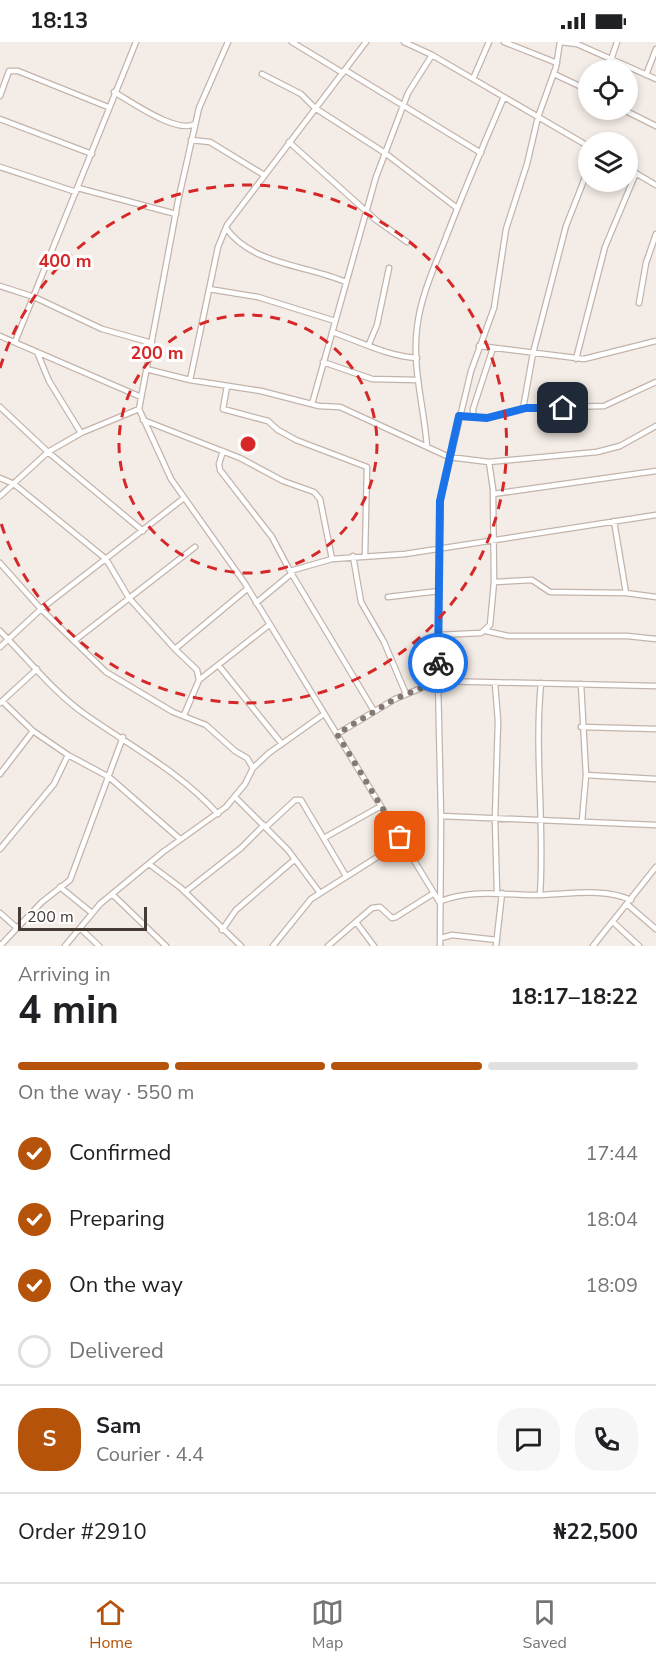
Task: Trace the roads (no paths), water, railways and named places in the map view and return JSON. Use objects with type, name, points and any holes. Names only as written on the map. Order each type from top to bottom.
[{"type":"street","points":[[15,342],[136,42]]},
{"type":"street","points":[[228,42],[199,108],[191,140],[139,409],[155,449],[184,498],[256,603],[441,903]]},
{"type":"street","points":[[292,42],[481,153]]},
{"type":"street","points":[[190,380],[218,247],[225,228],[366,42]]},
{"type":"street","points":[[404,42],[432,55],[578,140]]},
{"type":"street","points":[[473,79],[489,42]]},
{"type":"street","points":[[504,42],[557,63]]},
{"type":"street","points":[[440,946],[441,816],[438,634],[440,501],[459,416],[479,346],[494,308],[506,229],[528,160],[538,117],[554,74],[560,42],[577,44],[611,60],[617,42]]},
{"type":"street","points":[[646,75],[656,49]]},
{"type":"street","points":[[312,404],[365,211],[402,106],[432,55]]},
{"type":"street","points":[[0,96],[9,71],[18,71],[108,107]]},
{"type":"street","points":[[638,72],[656,79]]},
{"type":"street","points":[[262,74],[301,94],[315,108],[385,153],[457,208]]},
{"type":"street","points":[[554,74],[578,85]]},
{"type":"street","points":[[114,92],[145,112],[186,127],[195,124]]},
{"type":"street","points":[[427,446],[424,413],[417,380],[419,315],[457,208],[504,97]]},
{"type":"street","points":[[638,117],[656,126]]},
{"type":"street","points":[[0,119],[92,154]]},
{"type":"street","points":[[191,140],[210,142],[264,176]]},
{"type":"street","points":[[289,142],[365,211],[407,242]]},
{"type":"street","points":[[0,167],[77,190],[176,214]]},
{"type":"street","points":[[638,175],[656,185]]},
{"type":"street","points":[[523,409],[533,353],[566,226],[579,192]]},
{"type":"street","points":[[576,359],[605,248],[628,192]]},
{"type":"street","points":[[225,228],[254,252],[328,274],[346,282]]},
{"type":"street","points":[[639,303],[646,263],[656,234]]},
{"type":"street","points":[[369,344],[377,325],[389,268]]},
{"type":"street","points":[[0,286],[34,297],[102,329],[152,343]]},
{"type":"street","points":[[209,289],[258,297],[335,321]]},
{"type":"street","points":[[333,332],[369,344],[388,354],[417,358]]},
{"type":"street","points":[[0,336],[141,397]]},
{"type":"street","points":[[479,346],[576,359],[656,341]]},
{"type":"street","points":[[473,417],[473,409],[493,348]]},
{"type":"street","points":[[37,352],[50,381],[81,433]]},
{"type":"street","points":[[323,362],[372,379],[417,380]]},
{"type":"street","points":[[146,369],[190,380],[344,408],[449,457],[489,462],[609,450],[656,426]]},
{"type":"street","points":[[459,416],[487,418],[523,409],[604,406],[656,382]]},
{"type":"street","points":[[227,386],[223,409],[268,421],[278,430],[296,440],[366,467],[365,555]]},
{"type":"street","points":[[0,407],[48,452],[143,531]]},
{"type":"street","points":[[0,496],[48,452],[81,433],[139,409]]},
{"type":"street","points":[[143,420],[223,451],[283,481],[318,495],[332,559]]},
{"type":"street","points":[[223,451],[220,470],[272,537],[290,572],[374,711]]},
{"type":"street","points":[[486,631],[492,616],[494,582],[493,495],[489,462]]},
{"type":"street","points":[[493,495],[656,471]]},
{"type":"street","points":[[0,478],[14,484],[106,559],[129,598],[197,670],[199,680]]},
{"type":"street","points":[[0,647],[41,609],[184,498]]},
{"type":"street","points":[[256,603],[290,572],[332,559],[405,554],[440,546],[656,515]]},
{"type":"street","points":[[615,521],[626,593]]},
{"type":"street","points":[[74,641],[195,547]]},
{"type":"street","points":[[353,556],[361,602],[384,642],[406,694]]},
{"type":"street","points":[[0,563],[41,609],[106,672],[173,712],[206,725],[235,751],[247,758],[253,768]]},
{"type":"street","points":[[494,582],[532,580],[550,592],[626,593],[656,597]]},
{"type":"street","points":[[175,649],[247,589]]},
{"type":"street","points":[[388,597],[439,591]]},
{"type":"street","points":[[184,715],[199,680],[269,625]]},
{"type":"street","points":[[0,631],[78,708],[176,774],[219,814]]},
{"type":"street","points":[[438,634],[486,631],[508,636],[615,636],[656,639]]},
{"type":"street","points":[[219,666],[282,744]]},
{"type":"street","points":[[37,669],[1,702],[33,731],[68,755],[109,777],[180,839]]},
{"type":"street","points":[[337,734],[406,694],[438,681],[656,686]]},
{"type":"street","points":[[441,938],[452,935],[497,943],[500,893],[495,819],[498,734],[495,683]]},
{"type":"street","points":[[540,895],[538,718],[541,683]]},
{"type":"street","points":[[581,684],[581,727],[586,775],[582,820]]},
{"type":"street","points":[[65,946],[92,913],[112,894],[180,839],[219,814],[235,797],[253,768],[324,714]]},
{"type":"street","points":[[581,727],[656,729]]},
{"type":"street","points":[[0,774],[33,731]]},
{"type":"street","points":[[0,946],[16,928],[70,880],[123,737]]},
{"type":"street","points":[[0,849],[54,784],[68,755]]},
{"type":"street","points":[[586,775],[656,779]]},
{"type":"street","points":[[235,797],[288,850],[294,860],[306,871],[320,893]]},
{"type":"street","points":[[184,892],[241,848],[298,799],[346,876]]},
{"type":"street","points":[[324,838],[381,806]]},
{"type":"street","points":[[441,816],[582,820],[656,825]]},
{"type":"street","points":[[273,946],[291,921],[320,893],[379,856],[389,840],[400,837]]},
{"type":"street","points":[[222,930],[236,910],[294,860]]},
{"type":"street","points":[[149,864],[184,892],[241,946]]},
{"type":"street","points":[[593,946],[655,871]]},
{"type":"street","points":[[60,887],[92,913]]},
{"type":"street","points":[[328,946],[377,907],[392,918],[434,893]]},
{"type":"street","points":[[112,894],[166,946]]},
{"type":"street","points":[[441,903],[457,895],[602,894],[630,902],[656,929]]},
{"type":"street","points":[[0,913],[16,928]]},
{"type":"street","points":[[356,922],[374,946]]},
{"type":"street","points":[[613,922],[639,946]]},
{"type":"street","points":[[80,928],[99,946]]}]
